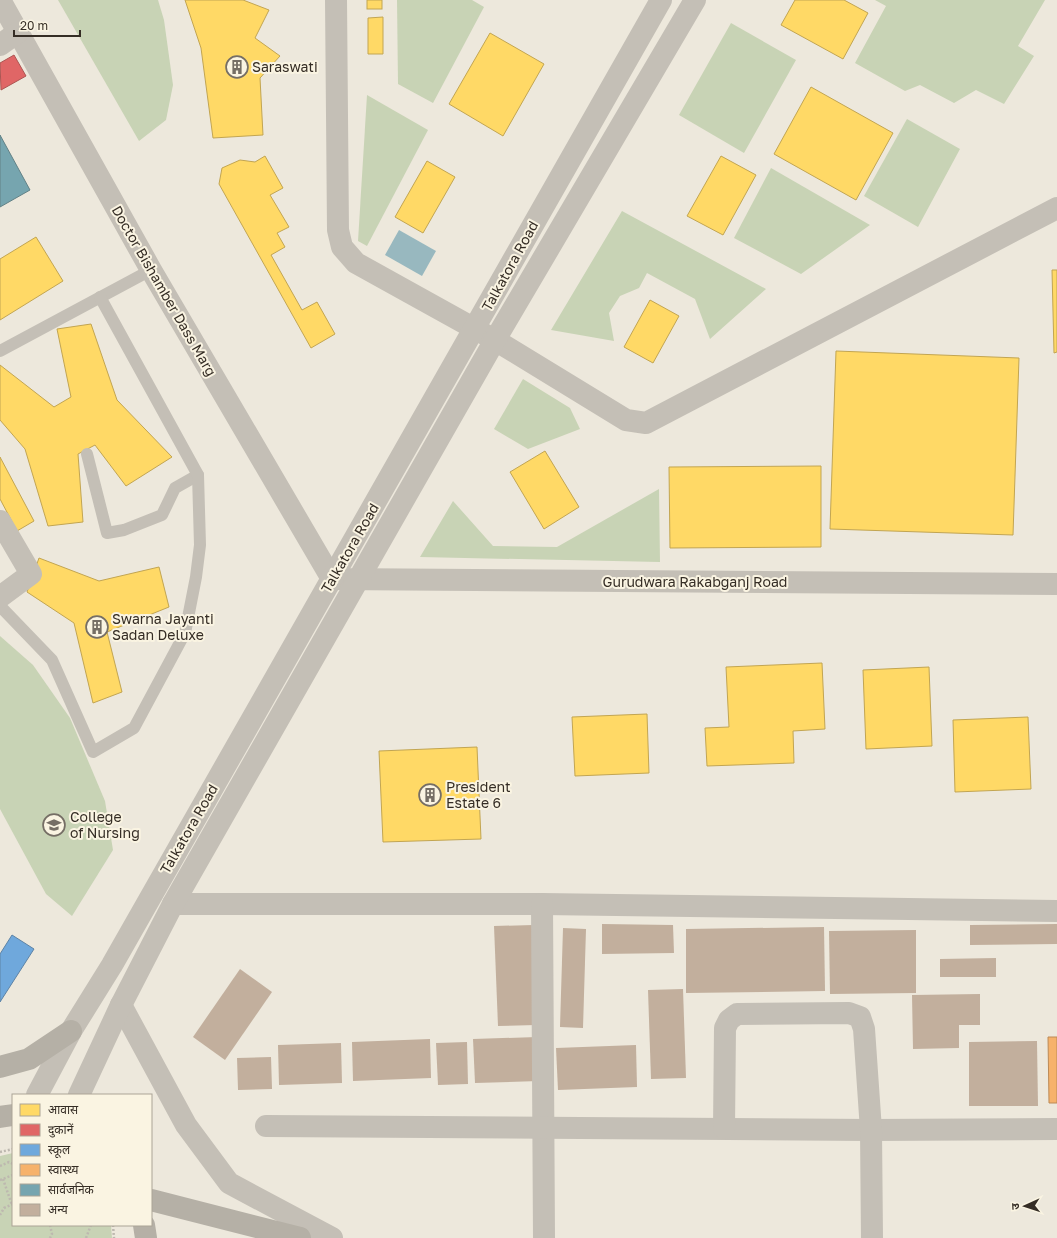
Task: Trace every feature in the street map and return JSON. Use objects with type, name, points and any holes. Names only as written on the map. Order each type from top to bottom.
[{"type":"main road","points":[[0,1067],[29,1059],[71,1031]]},
{"type":"main road","points":[[0,1117],[12,1115]]},
{"type":"main road","points":[[152,1200],[300,1238]]},
{"type":"main road","points":[[144,1226],[146,1238]]},
{"type":"street","name":"Doctor Bishamber Dass Marg","points":[[0,0],[151,270],[332,579]]},
{"type":"street","points":[[336,0],[338,230],[342,247],[356,263],[475,328],[626,420],[646,423],[1057,208]]},
{"type":"street","name":"Talkatora Road","points":[[38,1094],[71,1031],[112,965],[661,0]]},
{"type":"street","name":"Talkatora Road","points":[[79,1094],[121,1005],[173,904],[495,340],[695,0]]},
{"type":"street","points":[[0,45],[18,32]]},
{"type":"street","points":[[0,521],[31,574],[0,596]]},
{"type":"street","name":"Gurudwara Rakabganj Road","points":[[332,579],[1057,584]]},
{"type":"street","points":[[173,904],[542,904],[1057,911]]},
{"type":"street","points":[[542,904],[544,1238]]},
{"type":"street","points":[[121,1005],[186,1125],[229,1183],[332,1238]]},
{"type":"street","points":[[724,1128],[725,1028],[729,1020],[737,1014],[849,1013],[860,1017],[864,1029],[871,1130],[872,1238]]},
{"type":"street","points":[[266,1126],[871,1130],[1057,1129]]},
{"type":"lane","points":[[0,351],[151,270]]},
{"type":"lane","points":[[0,606],[52,660],[93,752],[134,728],[185,633],[196,577],[200,545],[198,476],[100,297]]},
{"type":"lane","points":[[87,454],[107,533],[124,530],[162,515],[175,488],[198,476]]},
{"type":"path","points":[[0,1152],[12,1149]]},
{"type":"path","points":[[0,1166],[9,1162],[12,1164]]},
{"type":"path","points":[[0,1215],[4,1208],[12,1204],[2,1180],[12,1175]]},
{"type":"path","points":[[50,1226],[52,1234],[50,1238]]},
{"type":"path","points":[[87,1238],[91,1226]]},
{"type":"path","points":[[113,1226],[114,1238]]},
{"type":"green space","points":[[58,0],[158,0],[164,20],[173,85],[166,120],[139,141]]},
{"type":"green space","points":[[397,0],[472,0],[484,7],[433,103],[398,84]]},
{"type":"green space","points":[[875,0],[1045,0],[1018,46],[1034,56],[1004,104],[976,90],[954,103],[920,85],[905,91],[855,63],[886,6]]},
{"type":"green space","points":[[731,23],[796,60],[744,153],[679,115]]},
{"type":"green space","points":[[367,95],[428,130],[367,246],[358,241]]},
{"type":"green space","points":[[907,119],[960,149],[918,227],[864,196]]},
{"type":"green space","points":[[771,168],[870,225],[801,274],[734,238]]},
{"type":"green space","points":[[622,211],[766,289],[710,339],[695,299],[647,273],[639,288],[620,296],[609,313],[614,341],[551,330]]},
{"type":"green space","points":[[523,379],[570,408],[580,429],[528,449],[494,429]]},
{"type":"green space","points":[[659,489],[660,562],[420,557],[453,501],[493,546],[557,547]]},
{"type":"green space","name":"College of Nursing","points":[[0,636],[33,665],[70,718],[105,801],[113,850],[72,916],[46,894],[0,809]]},
{"type":"green space","points":[[12,1153],[12,1226],[111,1226],[112,1238],[0,1238],[0,1156]]},
{"type":"water","points":[[399,230],[436,251],[422,276],[385,255]]},
{"type":"building: आवास","name":"Saraswati","points":[[185,0],[243,0],[269,10],[255,38],[280,56],[260,78],[263,135],[213,138],[201,48]]},
{"type":"building: आवास","points":[[367,0],[382,0],[382,9],[367,9]]},
{"type":"building: आवास","points":[[795,0],[844,0],[868,13],[843,59],[781,25]]},
{"type":"building: आवास","points":[[383,17],[383,54],[368,54],[368,18]]},
{"type":"building: आवास","points":[[490,33],[544,64],[503,136],[449,104]]},
{"type":"building: आवास","points":[[811,87],[893,133],[856,200],[774,154]]},
{"type":"building: आवास","points":[[265,156],[283,188],[270,195],[289,227],[277,233],[285,247],[271,255],[302,310],[317,302],[335,334],[311,348],[219,184],[222,168],[240,160],[255,162]]},
{"type":"building: आवास","points":[[721,156],[756,175],[723,235],[687,216]]},
{"type":"building: आवास","points":[[427,161],[455,177],[423,233],[395,217]]},
{"type":"building: आवास","points":[[36,237],[63,281],[0,320],[0,259]]},
{"type":"building: आवास","points":[[1052,270],[1057,270],[1057,352],[1054,353]]},
{"type":"building: आवास","points":[[650,300],[679,316],[653,363],[624,347]]},
{"type":"building: आवास","points":[[91,324],[117,400],[172,457],[126,486],[95,445],[78,454],[83,522],[48,526],[25,449],[0,420],[0,365],[54,407],[71,397],[57,329]]},
{"type":"building: आवास","points":[[836,351],[1019,358],[1013,535],[830,529]]},
{"type":"building: आवास","points":[[545,451],[579,507],[544,529],[510,472]]},
{"type":"building: आवास","points":[[0,457],[34,521],[17,531],[0,499]]},
{"type":"building: आवास","points":[[821,466],[821,547],[670,548],[669,467]]},
{"type":"building: आवास","name":"Swarna Jayanti Sadan Deluxe","points":[[39,558],[99,581],[159,567],[169,607],[107,632],[122,692],[93,703],[74,623],[27,592]]},
{"type":"building: आवास","points":[[822,663],[825,729],[793,731],[794,763],[707,766],[705,728],[729,727],[726,667]]},
{"type":"building: आवास","points":[[929,667],[932,746],[866,749],[863,670]]},
{"type":"building: आवास","points":[[647,714],[649,773],[575,776],[572,717]]},
{"type":"building: आवास","points":[[1028,717],[1031,789],[955,792],[953,720]]},
{"type":"building: आवास","name":"President Estate 6","points":[[477,747],[481,839],[383,842],[379,751]]},
{"type":"building: दुकानें","points":[[14,55],[26,76],[1,90],[0,63]]},
{"type":"building: स्कूल","points":[[12,935],[34,949],[0,1002],[0,954]]},
{"type":"building: स्वास्थ्य","points":[[1048,1037],[1057,1037],[1057,1103],[1049,1103]]},
{"type":"building: सार्वजनिक","points":[[0,135],[30,190],[0,207]]},
{"type":"building: अन्य","points":[[602,924],[673,925],[674,953],[602,954]]},
{"type":"building: अन्य","points":[[1057,924],[1057,944],[970,945],[970,925]]},
{"type":"building: अन्य","points":[[533,925],[536,1025],[498,1026],[494,926]]},
{"type":"building: अन्य","points":[[824,927],[825,991],[686,993],[686,929]]},
{"type":"building: अन्य","points":[[563,928],[586,929],[583,1028],[560,1027]]},
{"type":"building: अन्य","points":[[916,930],[916,993],[830,994],[829,931]]},
{"type":"building: अन्य","points":[[996,958],[996,977],[940,977],[940,959]]},
{"type":"building: अन्य","points":[[240,969],[272,992],[225,1060],[193,1037]]},
{"type":"building: अन्य","points":[[683,989],[686,1078],[651,1079],[648,990]]},
{"type":"building: अन्य","points":[[980,994],[980,1025],[959,1025],[959,1048],[913,1049],[912,995]]},
{"type":"building: अन्य","points":[[537,1037],[539,1081],[475,1083],[473,1039]]},
{"type":"building: अन्य","points":[[430,1039],[431,1078],[353,1081],[352,1042]]},
{"type":"building: अन्य","points":[[1037,1041],[1038,1106],[969,1106],[969,1042]]},
{"type":"building: अन्य","points":[[467,1042],[468,1084],[438,1085],[436,1043]]},
{"type":"building: अन्य","points":[[341,1043],[342,1083],[279,1085],[278,1045]]},
{"type":"building: अन्य","points":[[636,1045],[637,1087],[558,1090],[556,1048]]},
{"type":"building: अन्य","points":[[271,1057],[272,1089],[238,1090],[237,1058]]},
{"type":"place","name":"Saraswati","points":[[237,67]]},
{"type":"place","name":"Swarna Jayanti Sadan Deluxe","points":[[97,627]]},
{"type":"place","name":"President Estate 6","points":[[430,795]]},
{"type":"place","name":"College of Nursing","points":[[54,825]]}]
